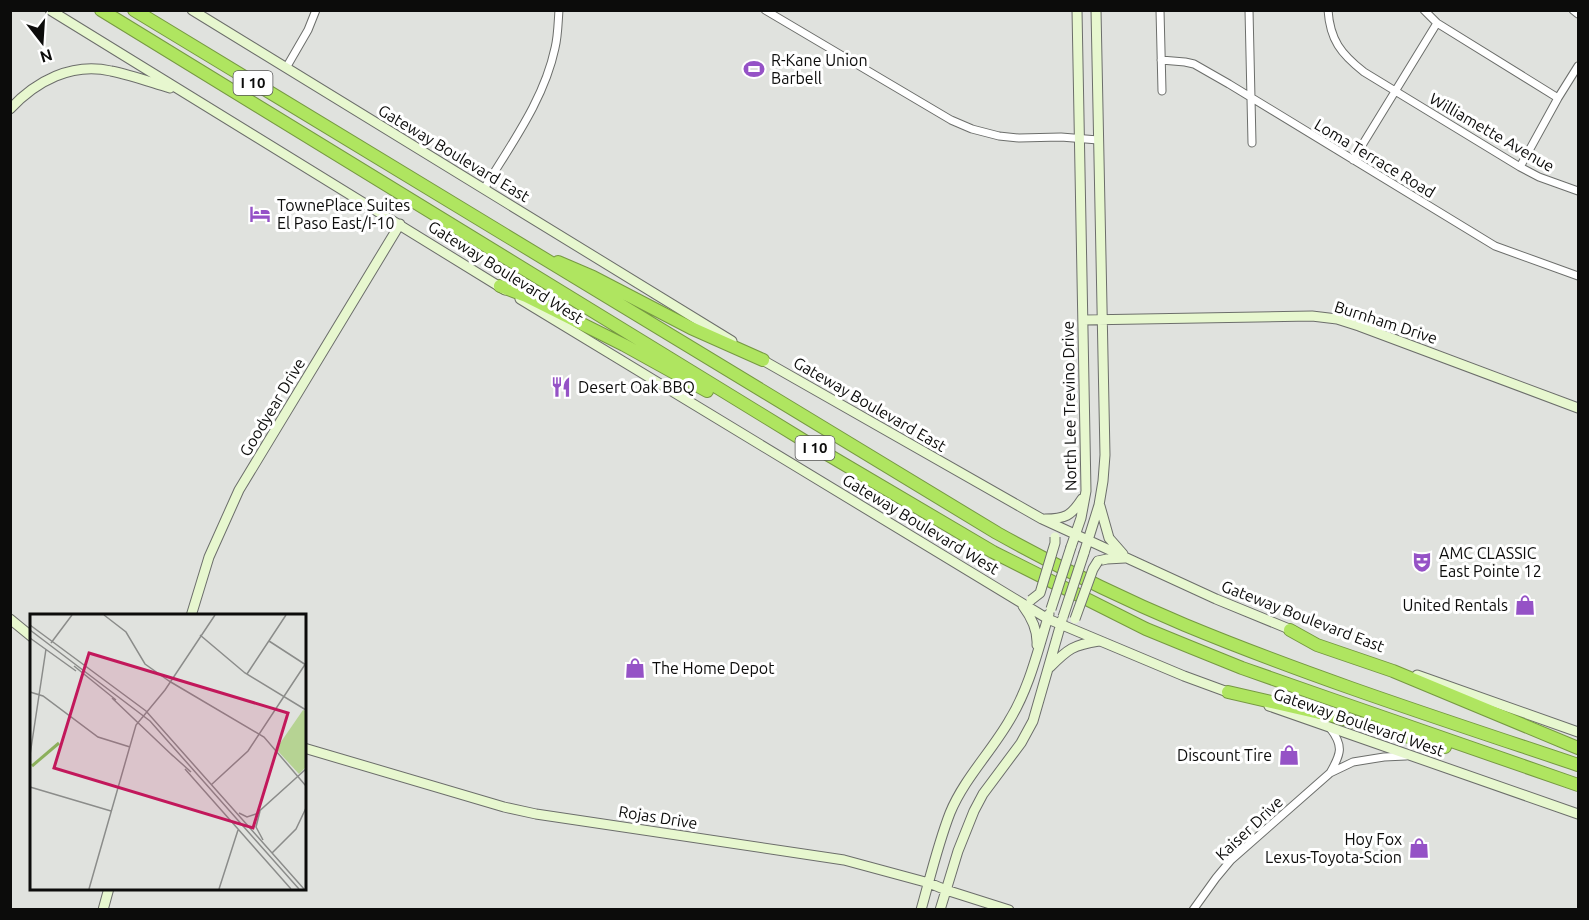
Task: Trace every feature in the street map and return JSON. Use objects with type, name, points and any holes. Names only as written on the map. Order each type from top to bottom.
[{"type":"highway","name":"I 10","points":[[102,10],[803,440],[993,552],[1146,628],[1253,672],[1578,786]]},
{"type":"highway","name":"I 10","points":[[134,10],[533,254],[997,533],[1118,595],[1201,632],[1272,659],[1578,765]]},
{"type":"highway","points":[[533,254],[593,277],[692,328],[763,360]]},
{"type":"highway","points":[[500,286],[526,296],[624,345],[746,413],[803,440]]},
{"type":"highway","points":[[1290,630],[1317,645],[1393,671],[1578,748]]},
{"type":"highway","points":[[1228,692],[1362,724],[1459,751],[1554,784],[1578,786]]},
{"type":"main road","name":"Gateway Boulevard West","points":[[50,10],[1019,601],[1050,614],[1084,635],[1184,676],[1578,814]]},
{"type":"main road","name":"Gateway Boulevard East","points":[[192,10],[763,360],[1042,519],[1216,599],[1290,630],[1578,732]]},
{"type":"main road","name":"North Lee Trevino Drive","points":[[921,909],[951,812],[968,781],[1010,720],[1024,692],[1081,518],[1086,492],[1077,10]]},
{"type":"main road","name":"North Lee Trevino Drive","points":[[940,909],[958,851],[974,812],[983,794],[1021,743],[1033,721],[1099,505],[1105,455],[1096,10]]},
{"type":"main road","points":[[10,110],[30,90],[63,73],[82,69],[109,70],[183,92]]},
{"type":"main road","name":"Goodyear Drive","points":[[191,614],[209,557],[239,490],[400,224]]},
{"type":"main road","name":"Burnham Drive","points":[[1083,320],[1312,316],[1337,320],[1359,326],[1578,408]]},
{"type":"main road","points":[[1042,519],[1056,519],[1069,515],[1075,510],[1086,492]]},
{"type":"main road","points":[[1099,505],[1109,538],[1127,558]]},
{"type":"main road","points":[[1019,601],[1031,600],[1040,594],[1055,543],[1055,537],[1042,519]]},
{"type":"main road","points":[[1084,635],[1077,626],[1076,619],[1093,569],[1098,561],[1127,558]]},
{"type":"main road","points":[[1019,601],[1032,618],[1037,634],[1034,663]]},
{"type":"main road","points":[[10,619],[30,635]]},
{"type":"main road","points":[[1048,669],[1071,648],[1100,641]]},
{"type":"main road","name":"Rojas Drive","points":[[306,749],[504,807],[536,814],[844,860],[929,883],[1009,909]]},
{"type":"main road","points":[[103,909],[109,890]]},
{"type":"street","points":[[286,68],[309,30],[316,10]]},
{"type":"street","points":[[484,189],[542,89],[555,51],[559,10]]},
{"type":"street","points":[[765,10],[951,120],[972,129],[1019,138],[1098,140]]},
{"type":"street","points":[[1160,10],[1162,91]]},
{"type":"street","points":[[1249,10],[1252,143]]},
{"type":"street","name":"Williamette Avenue","points":[[1328,10],[1332,32],[1338,47],[1346,58],[1364,72],[1520,167],[1539,177],[1578,191]]},
{"type":"street","points":[[1424,10],[1437,23],[1558,98]]},
{"type":"street","points":[[1573,10],[1578,14]]},
{"type":"street","points":[[1353,160],[1437,23]]},
{"type":"street","name":"Loma Terrace Road","points":[[1161,60],[1194,64],[1495,246],[1578,276]]},
{"type":"street","points":[[1520,167],[1578,66]]},
{"type":"street","points":[[1330,728],[1337,737],[1340,749],[1330,773]]},
{"type":"street","name":"Kaiser Drive","points":[[1193,909],[1231,860],[1330,773],[1353,762],[1409,756]]},
{"type":"place","name":"R-Kane Union Barbell","points":[[754,69]]},
{"type":"place","name":"TownePlace Suites El Paso East/I-10","points":[[260,214]]},
{"type":"place","name":"Desert Oak BBQ","points":[[561,387]]},
{"type":"place","name":"AMC CLASSIC East Pointe 12","points":[[1422,562]]},
{"type":"place","name":"United Rentals","points":[[1525,605]]},
{"type":"place","name":"The Home Depot","points":[[635,668]]},
{"type":"place","name":"Discount Tire","points":[[1289,755]]},
{"type":"place","name":"Hoy Fox Lexus-Toyota-Scion","points":[[1419,848]]}]
